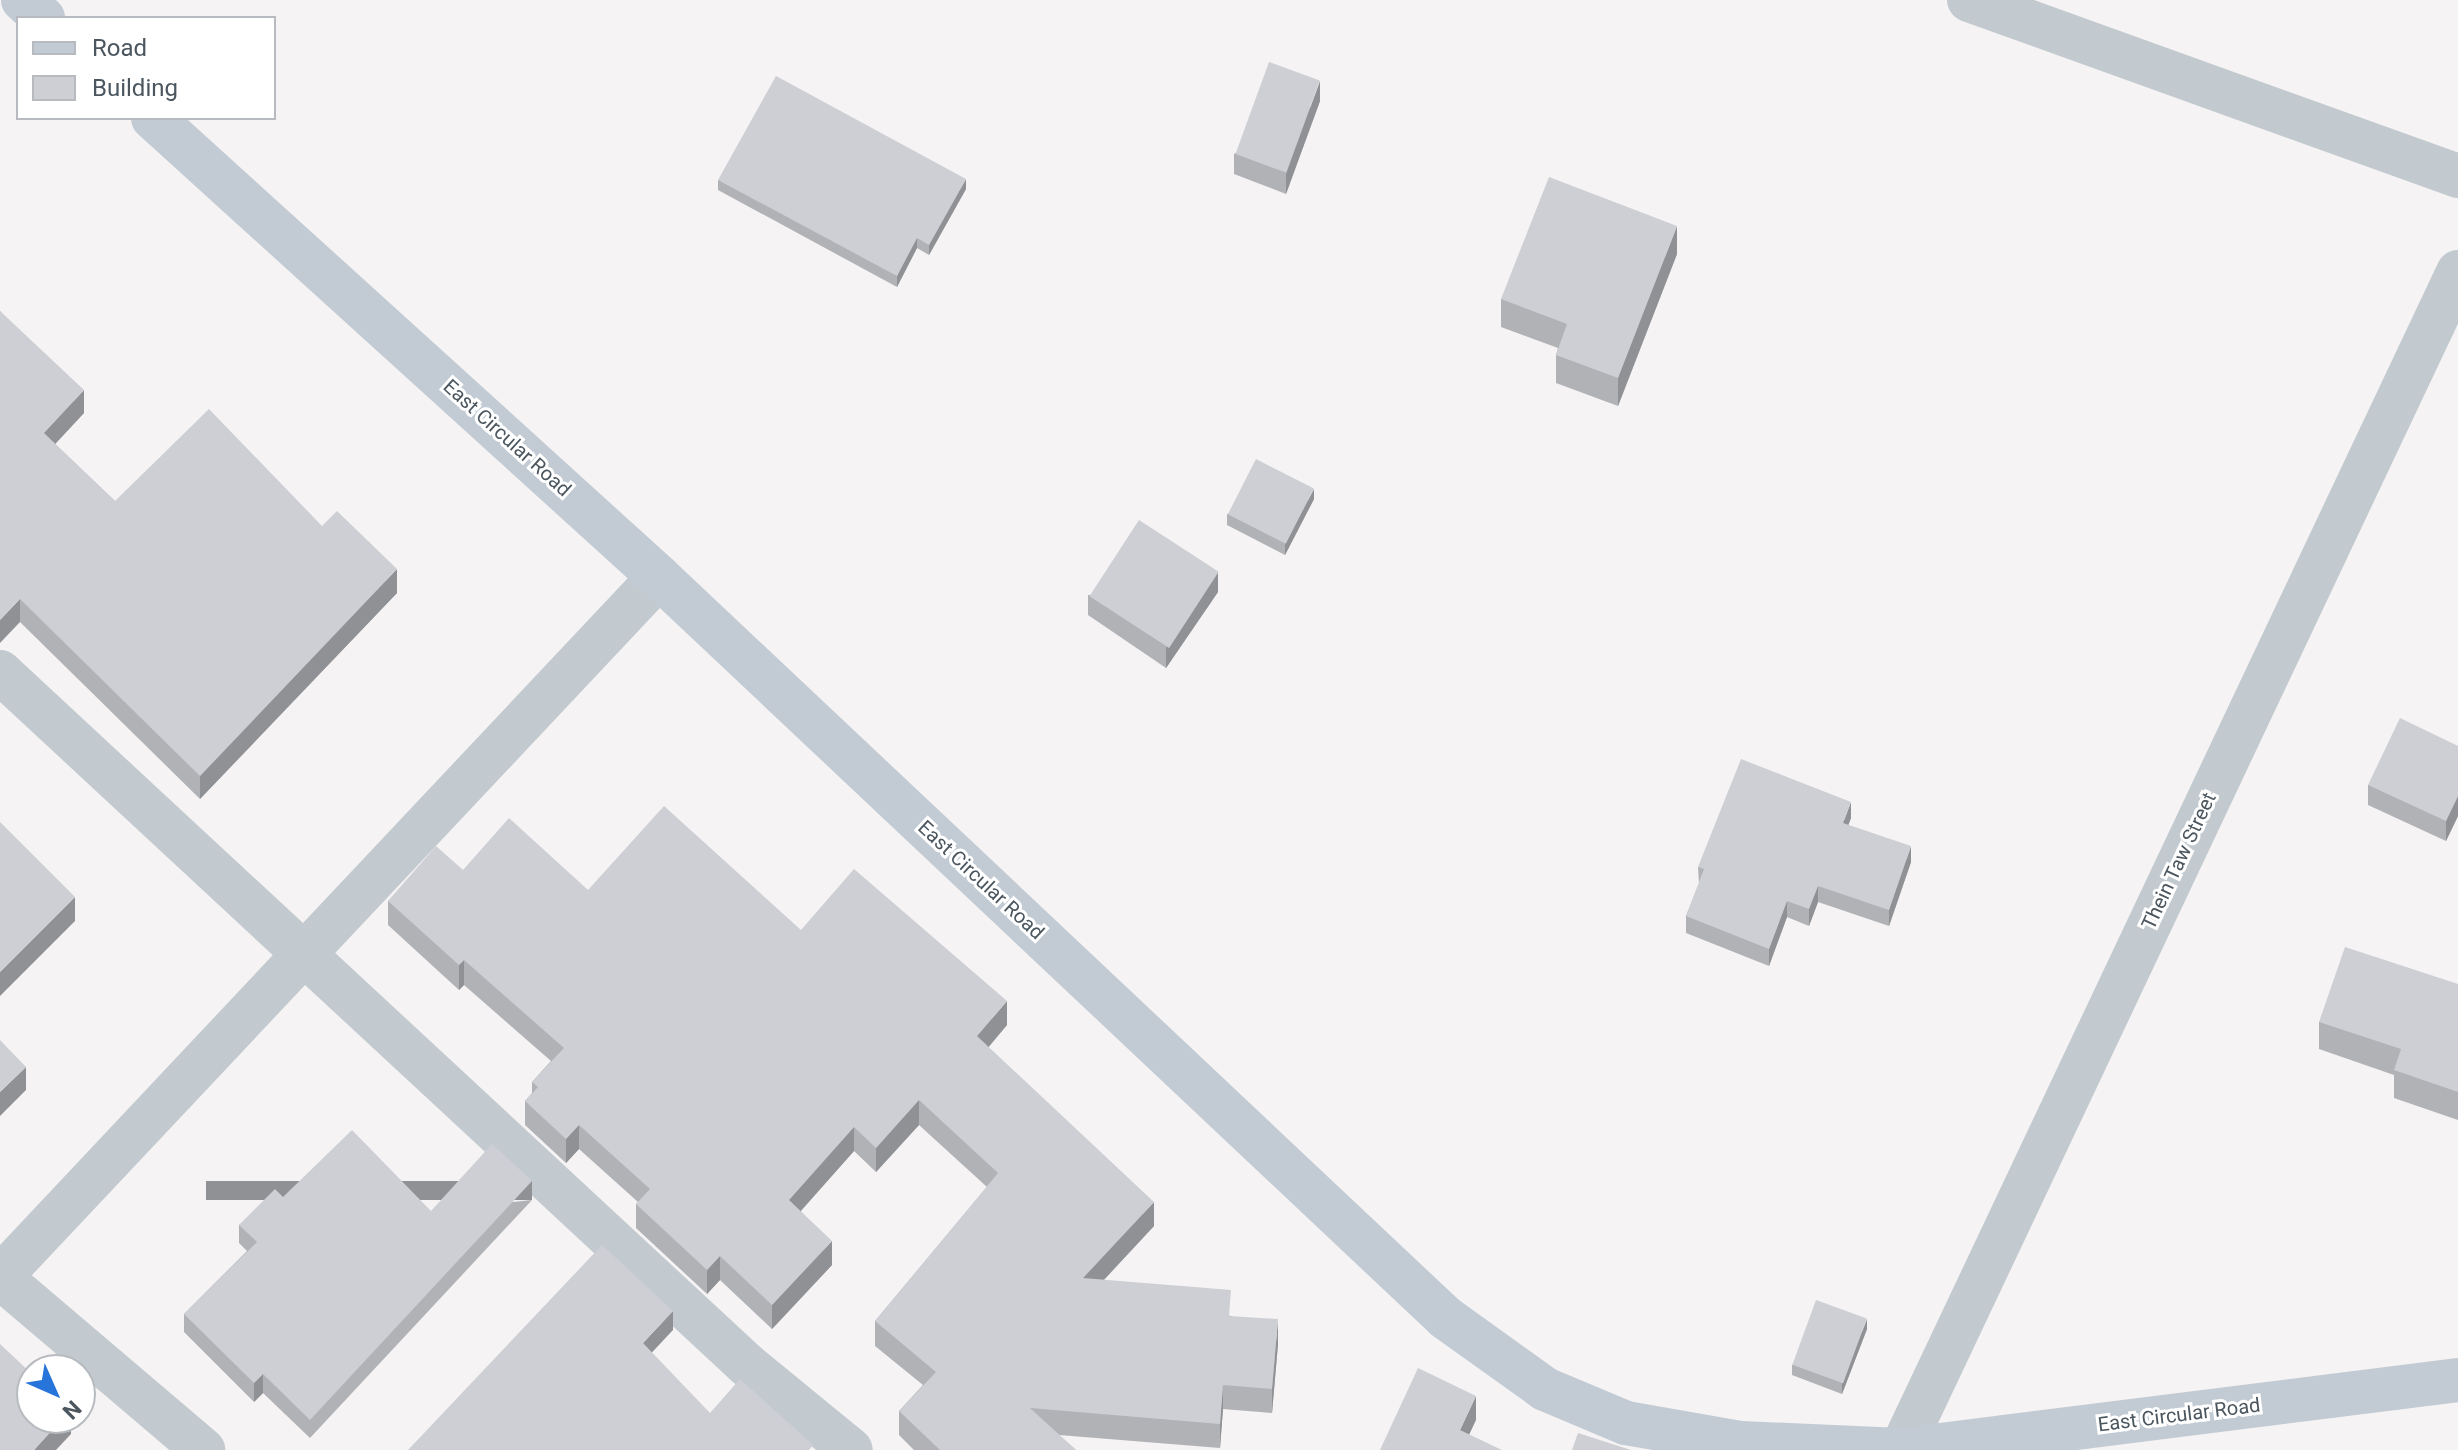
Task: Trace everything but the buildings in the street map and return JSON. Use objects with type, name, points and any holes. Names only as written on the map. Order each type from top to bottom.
[{"type":"street","points":[[23,0],[41,16]]},
{"type":"street","points":[[1969,0],[2458,176]]},
{"type":"street","name":"East Circular Road","points":[[155,120],[659,577],[1446,1318],[1545,1389],[1626,1423],[1741,1443],[1901,1450],[2458,1380]]},
{"type":"street","name":"Thein Taw Street","points":[[1901,1450],[2458,272]]},
{"type":"street","points":[[203,1450],[0,1277],[659,577]]},
{"type":"street","points":[[0,672],[747,1365],[851,1450]]}]
